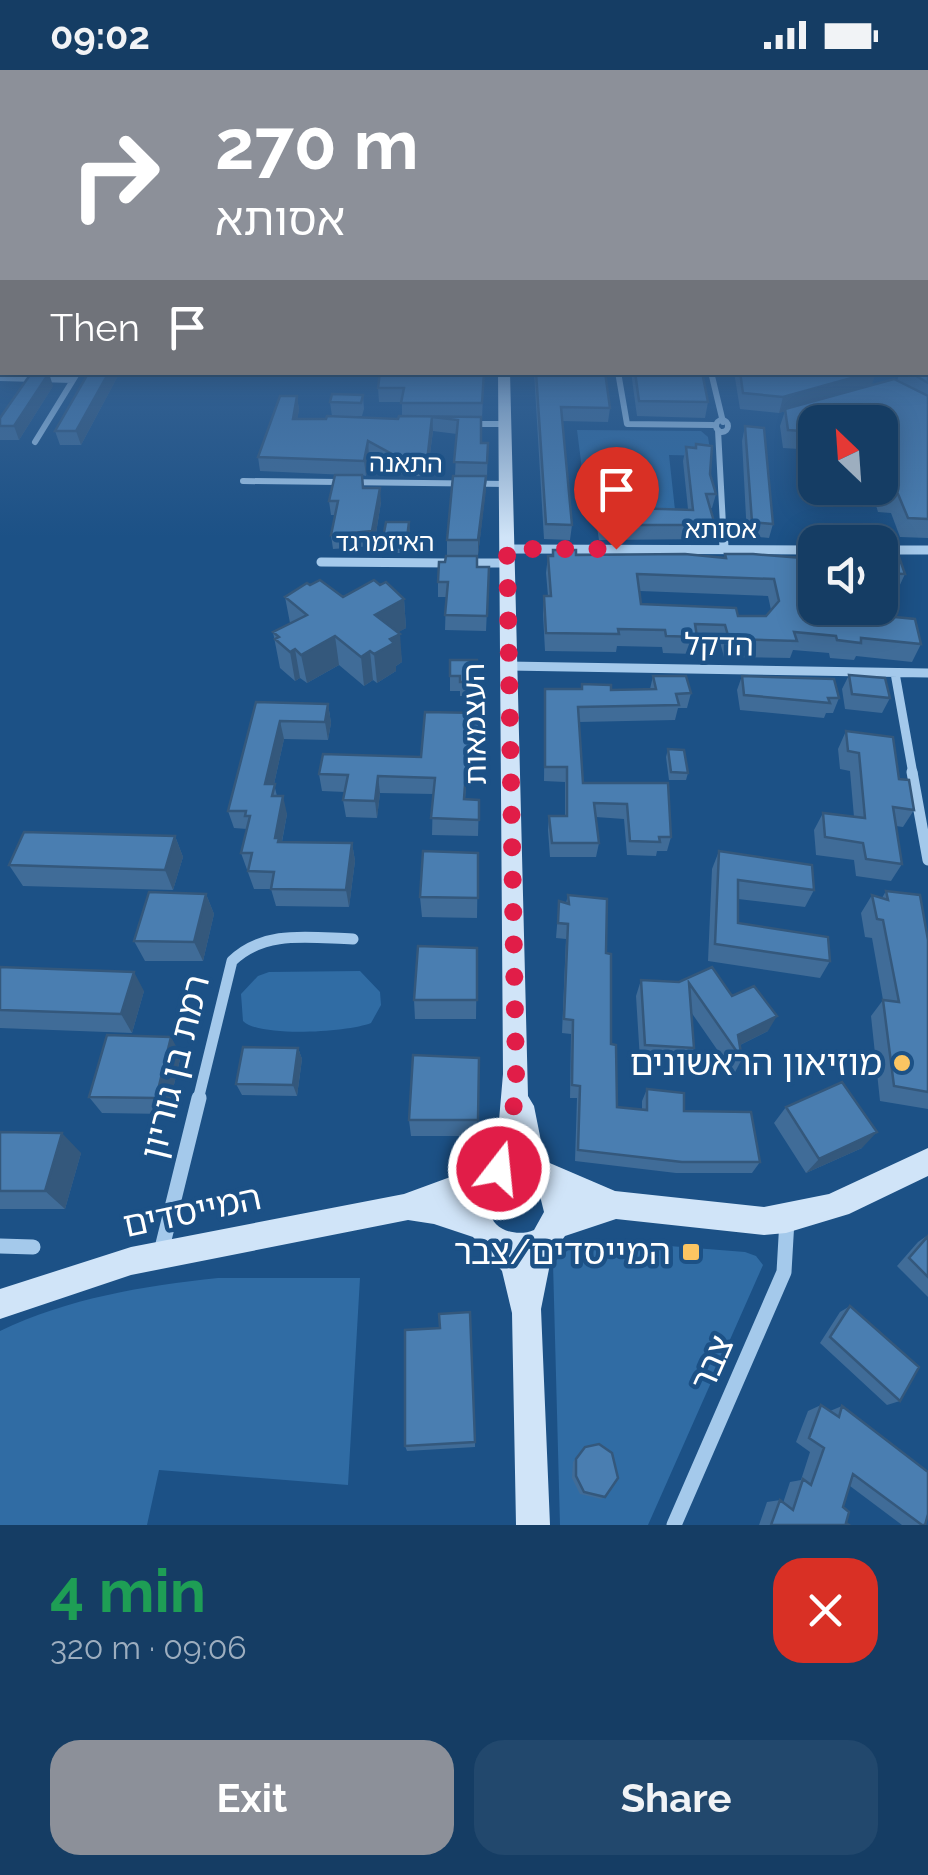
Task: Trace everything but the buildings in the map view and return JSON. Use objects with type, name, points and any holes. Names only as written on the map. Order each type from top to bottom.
[{"type":"street","points":[[36,442],[61,401]]},
{"type":"street","name":"העצמאות","points":[[493,1173],[512,1129],[516,1074],[506,401]]},
{"type":"street","points":[[623,401],[627,424],[718,425]]},
{"type":"street","points":[[715,401],[724,549]]},
{"type":"street","points":[[451,424],[507,424]]},
{"type":"street","name":"התאנה","points":[[243,481],[508,484]]},
{"type":"street","name":"אסותא","points":[[507,556],[798,550]]},
{"type":"street","points":[[898,550],[928,550]]},
{"type":"street","name":"האיזמרגד","points":[[322,562],[507,556]]},
{"type":"street","name":"הדקל","points":[[508,666],[928,673]]},
{"type":"street","points":[[895,673],[928,860]]},
{"type":"street","name":"רמת בן גוריון","points":[[161,1254],[232,961],[242,948],[260,941],[353,938]]},
{"type":"street","name":"העצמאות","points":[[516,1074],[537,1171]]},
{"type":"street","points":[[532,1525],[527,1313],[514,1264],[490,1235],[477,1202],[493,1173],[511,1164],[537,1171],[591,1198],[615,1205],[742,1220],[787,1220],[831,1208],[928,1161]]},
{"type":"street","points":[[527,1313],[558,1206],[556,1194],[537,1171]]},
{"type":"street","name":"המייסדים","points":[[0,1304],[70,1279],[161,1254],[404,1208],[493,1173]]},
{"type":"street","points":[[887,1183],[928,1181]]},
{"type":"street","points":[[490,1235],[522,1250],[549,1232],[615,1205]]},
{"type":"street","name":"המייסדים","points":[[404,1208],[434,1210],[490,1235]]},
{"type":"street","name":"צבר","points":[[674,1525],[784,1272],[787,1220]]},
{"type":"street","points":[[0,1246],[33,1247]]},
{"type":"shaded area","points":[[577,430],[701,431],[708,437],[711,456],[669,455],[675,510],[587,509]]},
{"type":"shaded area","points":[[360,971],[380,992],[381,1005],[371,1023],[325,1031],[285,1031],[267,1030],[243,1021],[241,994],[258,976],[269,972]]},
{"type":"shaded area","points":[[581,1239],[745,1252],[756,1256],[763,1265],[648,1525],[560,1525],[553,1263]]},
{"type":"shaded area","points":[[218,1278],[360,1278],[348,1485],[159,1470],[147,1525],[0,1525],[0,1331],[53,1310],[107,1295]]},
{"type":"place","name":"מוזיאון הראשונים","points":[[902,1063]]},
{"type":"place","name":"המייסדים/צבר","points":[[691,1252]]},
{"type":"route","points":[[499,1169],[512,1129],[516,1074],[507,549],[616,549]]}]
